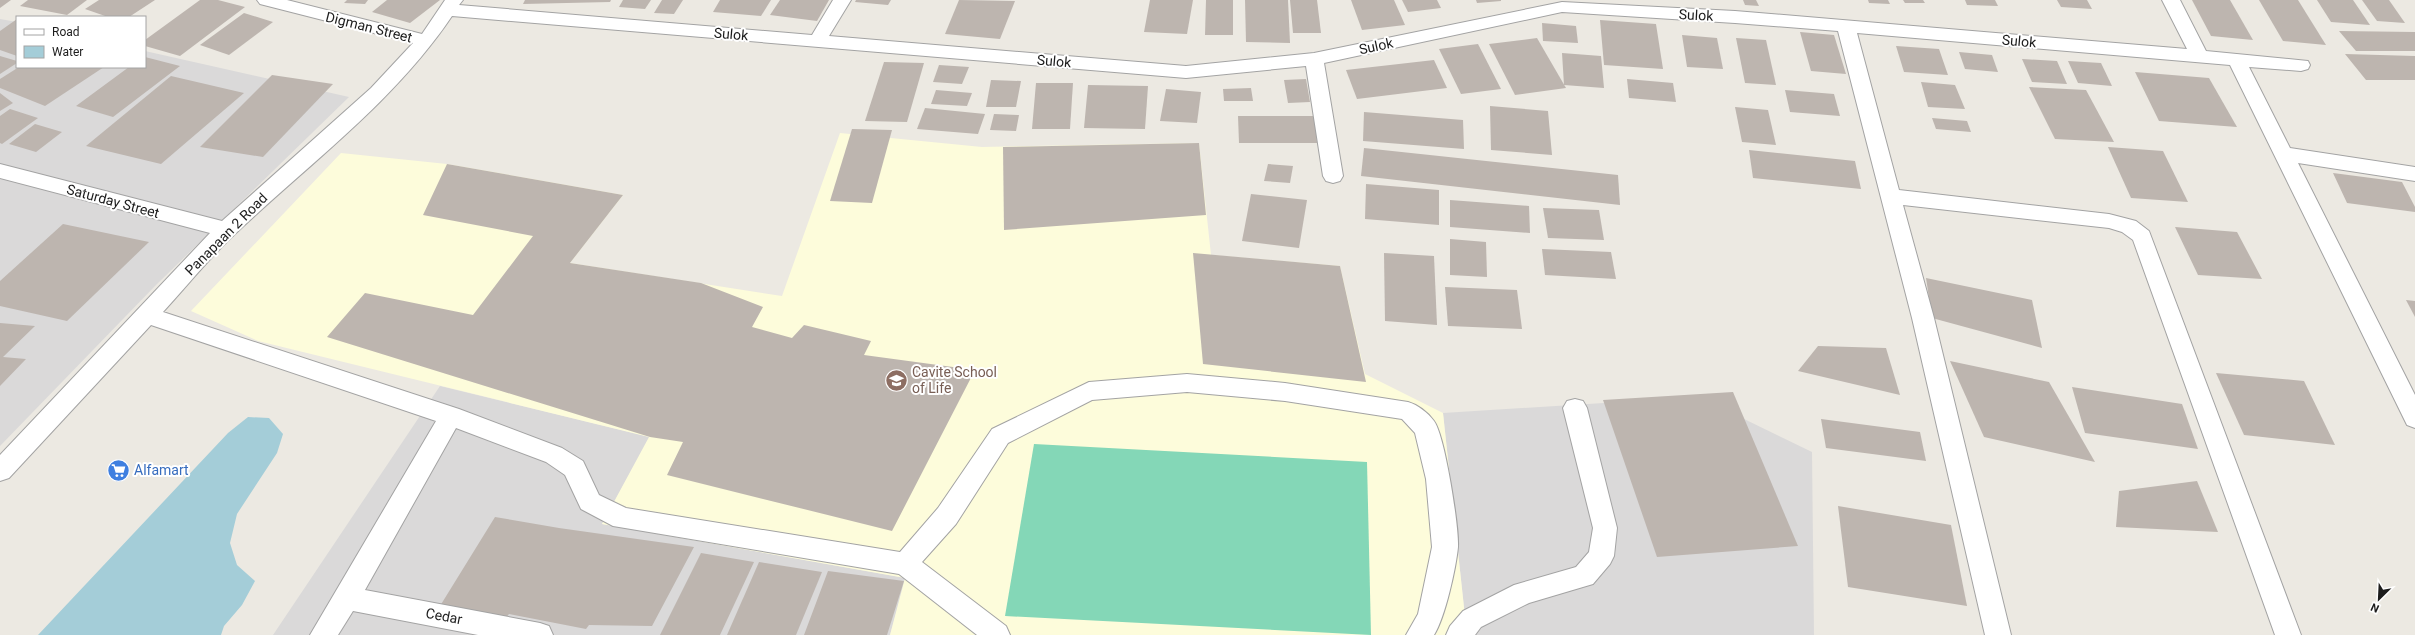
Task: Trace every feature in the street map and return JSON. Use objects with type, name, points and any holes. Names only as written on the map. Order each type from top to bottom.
[{"type":"street","name":"Digman Street","points":[[266,0],[426,41]]},
{"type":"street","points":[[817,41],[842,0]]},
{"type":"street","points":[[2171,0],[2199,56]]},
{"type":"street","name":"Panapaan 2 Road","points":[[0,471],[226,230],[378,92],[426,41],[452,5]]},
{"type":"street","name":"Sulok","points":[[452,5],[817,41],[1186,72],[1314,59],[1562,8],[1735,17],[2301,65]]},
{"type":"street","points":[[1846,26],[1923,318],[1998,635]]},
{"type":"street","points":[[1314,59],[1333,176]]},
{"type":"street","points":[[2236,59],[2282,154],[2415,418]]},
{"type":"street","points":[[2282,154],[2415,174]]},
{"type":"street","name":"Saturday Street","points":[[0,171],[226,230]]},
{"type":"street","points":[[1891,196],[2108,222],[2130,226],[2142,236],[2288,635]]},
{"type":"street","points":[[147,315],[451,416],[554,454],[574,468],[590,502],[622,518],[905,564],[997,635]]},
{"type":"street","points":[[905,564],[947,516],[1000,436],[1090,391],[1186,383],[1285,392],[1408,411],[1426,428],[1438,479],[1445,547],[1430,618],[1419,635]]},
{"type":"street","points":[[1459,635],[1472,619],[1523,593],[1584,576],[1600,556],[1605,528],[1576,408]]},
{"type":"street","points":[[323,635],[348,598],[451,416]]},
{"type":"street","name":"Cedar","points":[[348,598],[540,635]]},
{"type":"shaded area","points":[[0,19],[16,22],[16,68],[146,68],[146,51],[349,97],[156,285],[0,446]]},
{"type":"shaded area","name":"Cavite School of Life","points":[[840,133],[982,147],[1199,143],[1211,255],[1340,266],[1365,374],[1443,413],[1467,635],[890,635],[905,578],[602,524],[649,437],[258,341],[191,311],[341,153],[447,164],[623,195],[570,263],[782,296]]},
{"type":"shaded area","points":[[440,386],[650,437],[602,524],[906,578],[890,635],[273,635]]},
{"type":"shaded area","points":[[1699,397],[1812,452],[1814,635],[1467,635],[1443,413]]},
{"type":"green space","points":[[1034,444],[1367,462],[1371,635],[1005,616]]},
{"type":"water","points":[[248,417],[269,418],[283,434],[277,453],[237,514],[230,543],[237,565],[255,581],[242,605],[224,626],[221,635],[38,635],[228,433]]},
{"type":"building","points":[[0,0],[11,0],[0,8]]},
{"type":"building","points":[[28,0],[87,0],[67,15],[20,6]]},
{"type":"building","points":[[99,0],[155,0],[131,16],[105,16],[85,9]]},
{"type":"building","points":[[200,0],[218,0],[245,7],[180,56],[146,46],[146,39]]},
{"type":"building","points":[[347,0],[368,0],[365,4],[344,3]]},
{"type":"building","points":[[387,0],[440,0],[410,23],[372,12]]},
{"type":"building","points":[[525,0],[611,0],[610,2],[523,4]]},
{"type":"building","points":[[623,0],[651,0],[645,9],[619,7]]},
{"type":"building","points":[[662,0],[683,0],[674,14],[654,13]]},
{"type":"building","points":[[720,0],[771,0],[761,16],[713,12]]},
{"type":"building","points":[[780,0],[829,0],[817,21],[770,15]]},
{"type":"building","points":[[856,0],[891,0],[888,5],[855,2]]},
{"type":"building","points":[[959,0],[1015,1],[1000,39],[945,34]]},
{"type":"building","points":[[1150,0],[1193,0],[1187,34],[1144,32]]},
{"type":"building","points":[[1206,0],[1233,0],[1233,35],[1205,35]]},
{"type":"building","points":[[1245,0],[1288,0],[1290,43],[1246,42]]},
{"type":"building","points":[[1290,0],[1317,0],[1321,33],[1293,33]]},
{"type":"building","points":[[1351,0],[1394,0],[1405,25],[1362,30]]},
{"type":"building","points":[[1402,0],[1437,0],[1441,8],[1408,12]]},
{"type":"building","points":[[1476,0],[1501,0],[1501,1],[1477,3]]},
{"type":"building","points":[[1743,0],[1756,0],[1759,6],[1745,5]]},
{"type":"building","points":[[1868,0],[1888,0],[1890,4],[1869,3]]},
{"type":"building","points":[[1903,0],[1923,0],[1925,3],[1905,3]]},
{"type":"building","points":[[1965,0],[1995,0],[1998,6],[1967,5]]},
{"type":"building","points":[[2057,0],[2087,0],[2092,9],[2061,7]]},
{"type":"building","points":[[2192,0],[2230,0],[2253,40],[2211,36]]},
{"type":"building","points":[[2259,0],[2298,0],[2326,45],[2283,41]]},
{"type":"building","points":[[2317,0],[2353,0],[2370,25],[2331,22]]},
{"type":"building","points":[[2362,0],[2389,0],[2405,23],[2377,21]]},
{"type":"building","points":[[244,13],[273,22],[229,55],[200,45]]},
{"type":"building","points":[[16,20],[16,56],[0,50],[0,31]]},
{"type":"building","points":[[1600,20],[1656,24],[1663,69],[1604,65]]},
{"type":"building","points":[[1542,23],[1576,26],[1578,43],[1543,41]]},
{"type":"building","points":[[2339,31],[2415,32],[2415,51],[2356,51]]},
{"type":"building","points":[[1800,32],[1834,35],[1846,74],[1811,71]]},
{"type":"building","points":[[1682,35],[1717,38],[1723,69],[1687,67]]},
{"type":"building","points":[[1537,38],[1566,88],[1515,95],[1489,44]]},
{"type":"building","points":[[1736,38],[1766,40],[1776,85],[1745,83]]},
{"type":"building","points":[[1478,44],[1501,89],[1461,94],[1439,49]]},
{"type":"building","points":[[1896,46],[1939,49],[1948,75],[1904,72]]},
{"type":"building","points":[[1959,52],[1992,55],[1998,72],[1965,69]]},
{"type":"building","points":[[1562,53],[1601,56],[1604,88],[1564,85]]},
{"type":"building","points":[[2345,54],[2415,56],[2415,80],[2366,80]]},
{"type":"building","points":[[0,56],[16,61],[16,64],[0,74]]},
{"type":"building","points":[[146,57],[180,66],[113,117],[76,106],[128,68],[146,68]]},
{"type":"building","points":[[2022,59],[2057,61],[2067,84],[2032,82]]},
{"type":"building","points":[[1434,60],[1447,88],[1357,99],[1346,70]]},
{"type":"building","points":[[2068,61],[2101,63],[2112,86],[2078,83]]},
{"type":"building","points":[[884,62],[924,63],[907,122],[865,121]]},
{"type":"building","points":[[939,65],[969,67],[962,84],[933,82]]},
{"type":"building","points":[[17,68],[102,68],[45,106],[0,88],[0,79]]},
{"type":"building","points":[[2135,72],[2209,78],[2237,127],[2159,121]]},
{"type":"building","points":[[272,75],[333,84],[263,157],[200,147]]},
{"type":"building","points":[[171,76],[244,93],[161,164],[86,146]]},
{"type":"building","points":[[1306,79],[1310,102],[1288,103],[1284,80]]},
{"type":"building","points":[[1627,79],[1673,83],[1676,102],[1629,98]]},
{"type":"building","points":[[991,80],[1021,81],[1016,107],[986,107]]},
{"type":"building","points":[[1921,82],[1955,85],[1965,109],[1928,107]]},
{"type":"building","points":[[1036,83],[1073,83],[1070,129],[1032,129]]},
{"type":"building","points":[[1088,85],[1148,86],[1145,129],[1084,128]]},
{"type":"building","points":[[2029,87],[2086,90],[2114,142],[2055,139]]},
{"type":"building","points":[[1251,88],[1253,101],[1224,101],[1223,89]]},
{"type":"building","points":[[1166,89],[1201,92],[1197,123],[1160,121]]},
{"type":"building","points":[[936,90],[972,93],[967,106],[931,104]]},
{"type":"building","points":[[1785,90],[1834,94],[1840,116],[1790,112]]},
{"type":"building","points":[[0,93],[13,103],[0,111]]},
{"type":"building","points":[[1490,106],[1548,111],[1552,155],[1491,150]]},
{"type":"building","points":[[1735,107],[1768,110],[1776,145],[1742,142]]},
{"type":"building","points":[[925,108],[985,114],[978,134],[917,129]]},
{"type":"building","points":[[10,109],[38,118],[2,144],[0,143],[0,116]]},
{"type":"building","points":[[1364,112],[1463,120],[1464,149],[1363,141]]},
{"type":"building","points":[[994,114],[1019,115],[1016,131],[990,130]]},
{"type":"building","points":[[1238,116],[1315,116],[1317,143],[1239,143]]},
{"type":"building","points":[[1932,118],[1967,121],[1971,132],[1936,129]]},
{"type":"building","points":[[35,124],[62,132],[36,152],[9,144]]},
{"type":"building","points":[[852,129],[892,130],[872,203],[830,201]]},
{"type":"building","points":[[1199,143],[1206,215],[1004,230],[1003,147]]},
{"type":"building","points":[[2108,147],[2163,151],[2188,202],[2131,198]]},
{"type":"building","points":[[1364,148],[1618,175],[1620,205],[1361,176]]},
{"type":"building","points":[[1749,150],[1855,161],[1861,189],[1753,178]]},
{"type":"building","points":[[447,164],[623,195],[570,263],[701,283],[763,307],[752,327],[792,338],[804,325],[871,341],[864,355],[975,370],[892,531],[667,475],[683,442],[650,437],[327,337],[365,293],[473,315],[533,236],[423,215]]},
{"type":"building","points":[[1268,164],[1293,166],[1290,183],[1264,181]]},
{"type":"building","points":[[2333,173],[2402,182],[2415,207],[2415,212],[2347,203]]},
{"type":"building","points":[[1366,184],[1439,190],[1439,225],[1365,219]]},
{"type":"building","points":[[1251,194],[1307,200],[1299,248],[1242,241]]},
{"type":"building","points":[[1450,200],[1529,206],[1530,233],[1450,227]]},
{"type":"building","points":[[1543,208],[1599,210],[1604,240],[1548,238]]},
{"type":"building","points":[[63,224],[149,242],[67,321],[0,306],[0,281]]},
{"type":"building","points":[[2175,227],[2237,232],[2262,279],[2198,275]]},
{"type":"building","points":[[1450,239],[1486,242],[1487,277],[1450,275]]},
{"type":"building","points":[[1542,249],[1611,252],[1616,279],[1545,275]]},
{"type":"building","points":[[1193,253],[1340,266],[1366,382],[1203,364]]},
{"type":"building","points":[[1384,253],[1434,256],[1437,325],[1385,321]]},
{"type":"building","points":[[1926,278],[2032,300],[2042,348],[1932,318]]},
{"type":"building","points":[[1445,287],[1517,290],[1522,329],[1448,326]]},
{"type":"building","points":[[2406,300],[2415,301],[2415,317]]},
{"type":"building","points":[[0,323],[35,326],[3,357],[26,359],[0,386]]},
{"type":"building","points":[[1818,346],[1886,348],[1900,395],[1798,371]]},
{"type":"building","points":[[1950,361],[2049,382],[2095,462],[1984,437]]},
{"type":"building","points":[[2216,373],[2304,381],[2335,445],[2244,435]]},
{"type":"building","points":[[2072,387],[2182,404],[2198,449],[2085,433]]},
{"type":"building","points":[[1733,392],[1798,546],[1657,557],[1603,400]]},
{"type":"building","points":[[1821,419],[1920,432],[1926,461],[1826,448]]},
{"type":"building","points":[[2197,481],[2218,532],[2116,527],[2119,491]]},
{"type":"building","points":[[1838,506],[1951,525],[1967,606],[1848,587]]},
{"type":"building","points":[[495,517],[559,528],[694,547],[652,626],[589,625],[586,629],[509,614],[505,619],[440,606]]},
{"type":"building","points":[[701,553],[754,562],[720,635],[660,635]]},
{"type":"building","points":[[759,562],[822,572],[796,635],[727,635]]},
{"type":"building","points":[[828,571],[904,581],[887,635],[804,635]]},
{"type":"place","name":"Cavite School of Life","points":[[896,380]]},
{"type":"place","name":"Alfamart","points":[[118,470]]}]
